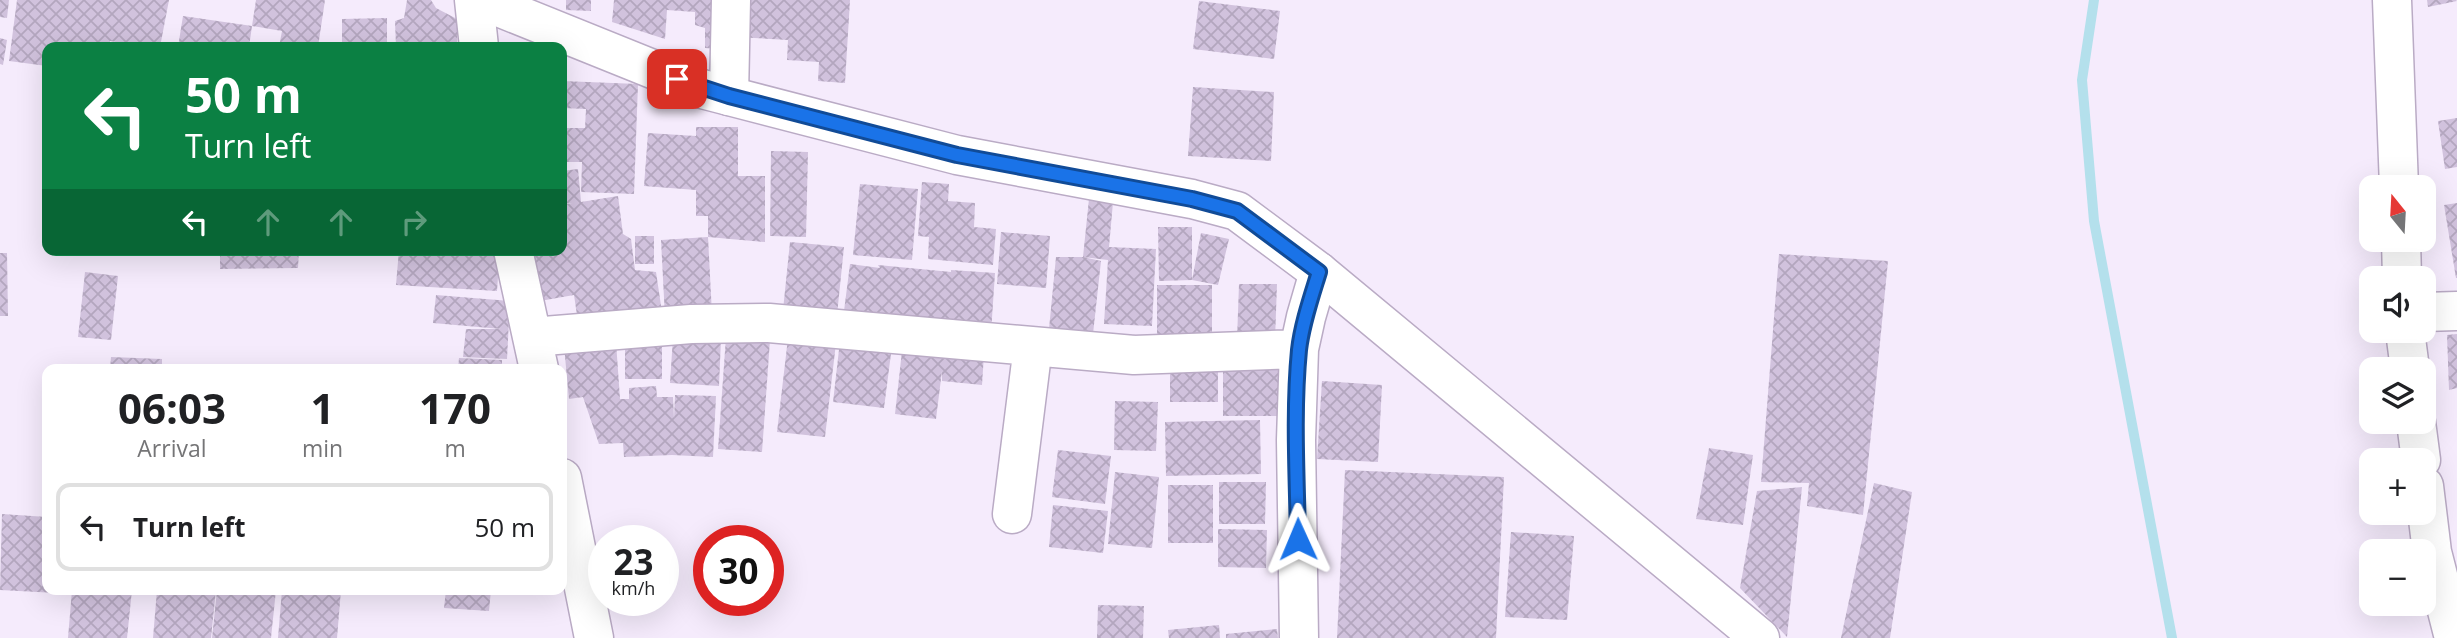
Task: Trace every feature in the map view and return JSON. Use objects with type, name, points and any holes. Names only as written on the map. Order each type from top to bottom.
[{"type":"street","points":[[474,0],[478,42]]},
{"type":"street","points":[[481,0],[702,89],[957,155],[1192,199],[1237,211],[1319,272],[1760,638]]},
{"type":"street","points":[[729,96],[731,0]]},
{"type":"street","points":[[2392,0],[2399,175]]},
{"type":"street","points":[[514,256],[536,353],[691,324],[768,323],[1134,355],[1299,349]]},
{"type":"street","points":[[1300,638],[1296,440],[1299,349],[1319,272]]},
{"type":"street","points":[[2436,312],[2457,311]]},
{"type":"street","points":[[1012,514],[1033,346]]},
{"type":"street","points":[[567,503],[594,638]]},
{"type":"street","points":[[2429,525],[2432,552],[2454,638]]},
{"type":"building","points":[[0,0],[9,0],[7,18],[0,17]]},
{"type":"building","points":[[17,0],[169,0],[161,42],[42,42],[42,65],[9,61]]},
{"type":"building","points":[[256,0],[325,0],[319,42],[280,42],[282,31],[252,26]]},
{"type":"building","points":[[407,0],[431,0],[436,8],[457,19],[457,42],[396,42],[395,21],[404,18]]},
{"type":"building","points":[[566,0],[591,0],[591,11],[566,10]]},
{"type":"building","points":[[614,0],[721,0],[718,49],[705,48],[705,28],[695,25],[695,12],[667,10],[665,39],[612,22]]},
{"type":"building","points":[[738,0],[850,0],[845,83],[818,81],[819,62],[787,60],[788,40],[736,37]]},
{"type":"building","points":[[2427,0],[2456,0],[2457,1],[2428,7]]},
{"type":"building","points":[[1199,1],[1280,11],[1274,59],[1193,49]]},
{"type":"building","points":[[183,16],[252,26],[250,42],[179,42]]},
{"type":"building","points":[[387,18],[387,42],[342,42],[342,19]]},
{"type":"building","points":[[0,38],[7,40],[3,65],[0,64]]},
{"type":"building","points":[[567,81],[638,84],[634,194],[581,192],[582,162],[567,162],[567,128],[585,128],[586,109],[567,108]]},
{"type":"building","points":[[1193,87],[1274,92],[1271,161],[1188,156]]},
{"type":"building","points":[[2457,118],[2457,167],[2445,169],[2438,121]]},
{"type":"building","points":[[696,127],[738,127],[738,176],[765,176],[765,242],[708,237],[708,216],[696,216],[696,190],[644,186],[648,133],[696,136]]},
{"type":"building","points":[[771,151],[808,152],[806,237],[770,236]]},
{"type":"building","points":[[578,169],[581,202],[618,196],[623,234],[631,239],[635,270],[656,272],[663,319],[578,322],[574,295],[540,301],[533,256],[567,256],[567,204],[572,203],[567,204],[567,170]]},
{"type":"building","points":[[922,182],[949,184],[948,201],[975,203],[974,227],[996,229],[993,265],[928,259],[929,237],[918,236]]},
{"type":"building","points":[[860,184],[918,189],[912,260],[853,255]]},
{"type":"building","points":[[1090,189],[1114,191],[1109,247],[1156,249],[1152,326],[1104,324],[1108,260],[1083,257]]},
{"type":"building","points":[[2457,203],[2457,278],[2456,278],[2444,205]]},
{"type":"building","points":[[1158,227],[1192,227],[1192,280],[1159,281]]},
{"type":"building","points":[[1001,232],[1050,236],[1046,288],[997,284]]},
{"type":"building","points":[[1201,233],[1229,239],[1218,285],[1192,280]]},
{"type":"building","points":[[635,236],[654,236],[654,264],[635,264]]},
{"type":"building","points":[[708,237],[712,314],[665,317],[661,240]]},
{"type":"building","points":[[790,242],[844,247],[837,315],[783,310]]},
{"type":"building","points":[[0,253],[7,253],[8,316],[0,316]]},
{"type":"building","points":[[1779,254],[1888,261],[1863,515],[1807,506],[1809,483],[1761,482]]},
{"type":"building","points":[[220,256],[299,256],[298,268],[220,269]]},
{"type":"building","points":[[398,256],[500,256],[497,291],[396,285]]},
{"type":"building","points":[[1056,257],[1083,257],[1101,261],[1092,343],[1048,339]]},
{"type":"building","points":[[850,264],[880,268],[878,265],[995,273],[991,333],[844,311]]},
{"type":"building","points":[[85,272],[118,276],[111,340],[78,337]]},
{"type":"building","points":[[1239,284],[1277,284],[1275,340],[1237,340]]},
{"type":"building","points":[[1157,285],[1212,285],[1212,345],[1157,345]]},
{"type":"building","points":[[436,295],[510,301],[507,359],[463,357],[466,329],[501,329],[433,323]]},
{"type":"building","points":[[2457,334],[2457,388],[2449,390],[2447,335]]},
{"type":"building","points":[[673,337],[721,339],[719,386],[670,383]]},
{"type":"building","points":[[726,337],[770,340],[762,452],[718,449]]},
{"type":"building","points":[[788,338],[836,343],[825,437],[777,432]]},
{"type":"building","points":[[662,340],[662,379],[625,379],[625,341]]},
{"type":"building","points":[[840,341],[892,346],[884,408],[833,402]]},
{"type":"building","points":[[616,342],[620,399],[629,399],[629,388],[656,386],[657,397],[673,397],[674,419],[675,395],[716,396],[713,457],[624,457],[623,443],[599,444],[583,397],[569,399],[564,346]]},
{"type":"building","points":[[902,351],[984,354],[982,385],[942,381],[942,371],[936,419],[895,414]]},
{"type":"building","points":[[111,357],[162,359],[162,364],[110,364]]},
{"type":"building","points":[[459,358],[502,360],[502,364],[458,364]]},
{"type":"building","points":[[1223,361],[1283,361],[1283,416],[1223,416]]},
{"type":"building","points":[[1170,371],[1218,371],[1218,402],[1170,402]]},
{"type":"building","points":[[1322,381],[1382,385],[1378,462],[1317,459]]},
{"type":"building","points":[[1115,401],[1158,402],[1156,451],[1114,450]]},
{"type":"building","points":[[1260,420],[1261,474],[1166,476],[1165,422]]},
{"type":"building","points":[[1709,448],[1753,455],[1743,525],[1696,519]]},
{"type":"building","points":[[1058,450],[1111,456],[1105,504],[1052,497]]},
{"type":"building","points":[[1345,470],[1504,477],[1496,638],[1337,638]]},
{"type":"building","points":[[1115,472],[1159,477],[1152,548],[1108,544]]},
{"type":"building","points":[[1219,482],[1266,482],[1265,524],[1219,524]]},
{"type":"building","points":[[1874,483],[1912,492],[1890,638],[1841,638]]},
{"type":"building","points":[[1168,485],[1213,485],[1213,543],[1168,543]]},
{"type":"building","points":[[1802,487],[1787,637],[1740,588],[1757,491]]},
{"type":"building","points":[[1053,505],[1108,511],[1103,553],[1049,547]]},
{"type":"building","points":[[2,514],[42,517],[42,592],[0,590]]},
{"type":"building","points":[[1218,529],[1267,530],[1266,568],[1218,567]]},
{"type":"building","points":[[1511,532],[1574,536],[1567,620],[1505,617]]},
{"type":"building","points":[[72,595],[131,595],[127,638],[68,638]]},
{"type":"building","points":[[157,595],[215,595],[211,638],[153,638]]},
{"type":"building","points":[[216,595],[275,595],[271,638],[212,638]]},
{"type":"building","points":[[282,595],[341,595],[337,638],[278,638]]},
{"type":"building","points":[[445,595],[491,595],[489,611],[444,608]]},
{"type":"building","points":[[1098,605],[1144,606],[1143,638],[1097,638]]},
{"type":"building","points":[[1219,625],[1220,638],[1169,638],[1168,630]]},
{"type":"building","points":[[1277,629],[1278,638],[1226,638],[1226,634]]},
{"type":"waterway","points":[[2094,0],[2082,80],[2094,221],[2172,638]]},
{"type":"route","points":[[677,79],[702,89],[957,155],[1192,199],[1237,211],[1319,272],[1299,349],[1296,440],[1298,539]]}]
